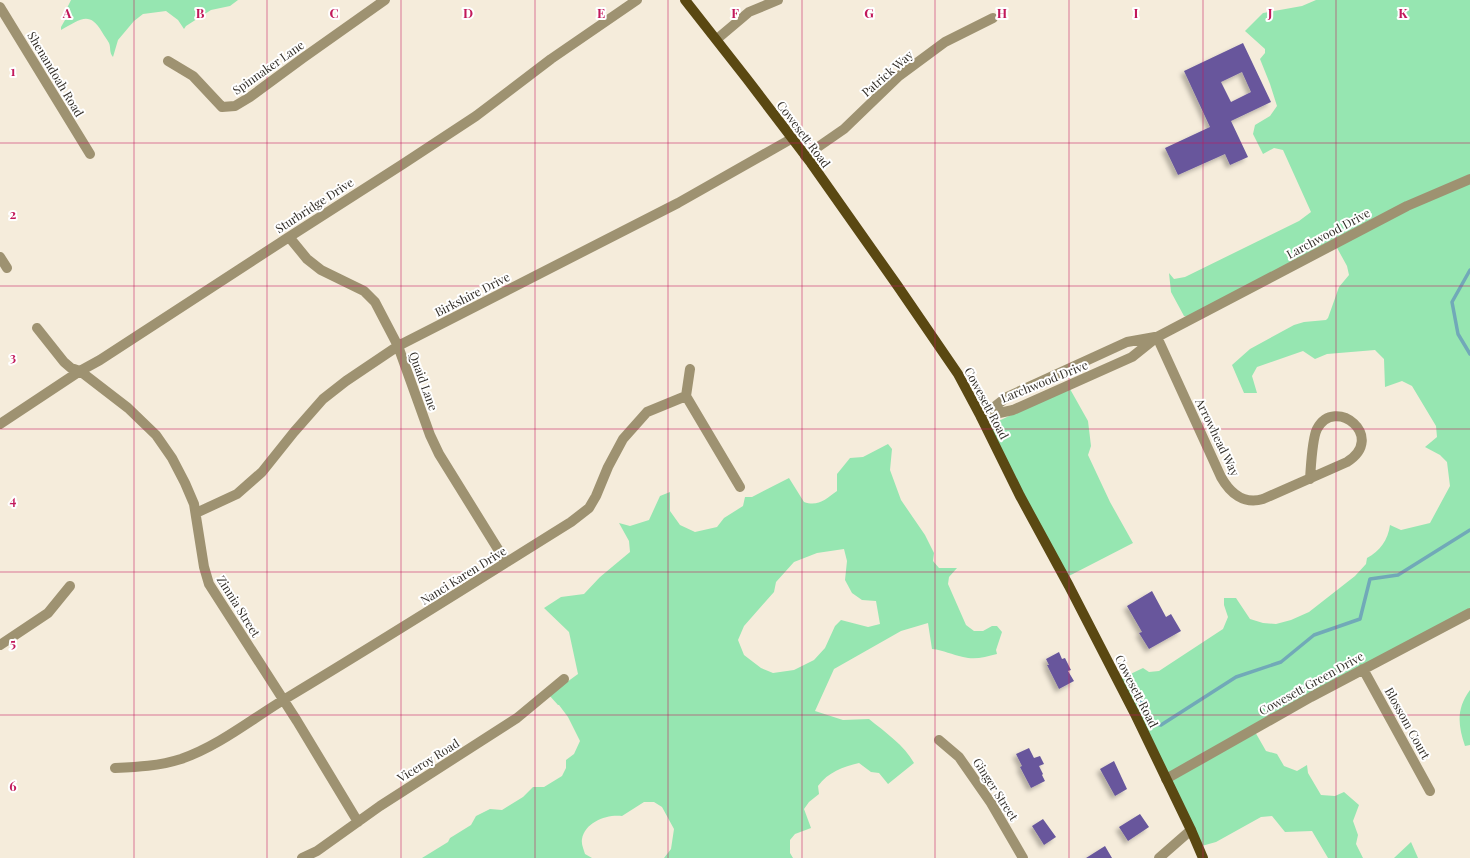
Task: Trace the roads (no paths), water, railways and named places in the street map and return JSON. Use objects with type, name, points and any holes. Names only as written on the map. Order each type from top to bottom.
[{"type":"main road","name":"Cowesett Road","points":[[685,0],[717,39],[805,156],[958,374],[1020,496],[1069,586],[1166,778],[1203,858]]},
{"type":"street","name":"Spinnaker Lane","points":[[168,61],[193,76],[222,107],[235,106],[250,97],[385,0]]},
{"type":"street","name":"Sturbridge Drive","points":[[0,424],[476,116],[551,58],[637,0]]},
{"type":"street","points":[[717,39],[749,12],[778,0]]},
{"type":"street","name":"Shenandoah Road","points":[[0,7],[90,154]]},
{"type":"street","name":"Patrick Way","points":[[805,156],[844,129],[899,76],[945,42],[993,18]]},
{"type":"street","name":"Birkshire Drive","points":[[196,513],[237,494],[262,472],[323,399],[346,381],[398,346],[678,203],[791,139]]},
{"type":"street","name":"Larchwood Drive","points":[[981,417],[1013,410],[1132,357],[1158,337],[1407,206],[1470,179]]},
{"type":"street","name":"Quaid Lane","points":[[289,237],[307,259],[321,270],[364,291],[375,302],[398,346],[430,435],[439,454],[506,562]]},
{"type":"street","points":[[0,257],[7,268]]},
{"type":"street","name":"Zinnia Street","points":[[37,328],[64,362],[71,368],[80,371],[128,408],[156,435],[172,458],[185,482],[194,504],[204,567],[209,584],[297,721],[358,822]]},
{"type":"street","name":"Larchwood Drive","points":[[981,417],[1007,397],[1120,345],[1127,342],[1158,337]]},
{"type":"street","name":"Arrowhead Way","points":[[1158,337],[1221,477],[1233,492],[1244,499],[1257,501],[1347,462],[1358,453],[1361,446],[1362,439],[1360,431],[1356,425],[1344,417],[1329,418],[1322,423],[1317,429],[1314,437],[1310,478]]},
{"type":"street","points":[[690,369],[686,396],[740,487]]},
{"type":"street","name":"Nanci Karen Drive","points":[[115,768],[148,766],[180,759],[218,742],[283,700],[370,648],[572,522],[589,508],[623,439],[647,412],[686,396]]},
{"type":"street","points":[[0,645],[48,613],[70,586]]},
{"type":"street","name":"Cowesett Green Drive","points":[[1166,778],[1310,697],[1470,614]]},
{"type":"street","name":"Blossom Court","points":[[1363,669],[1430,790]]},
{"type":"street","name":"Viceroy Road","points":[[302,858],[319,855],[358,822],[380,806],[517,718],[564,680]]},
{"type":"street","name":"Ginger Street","points":[[939,740],[959,757],[992,803],[1024,858]]},
{"type":"street","points":[[1159,858],[1191,830]]},
{"type":"waterway","points":[[1470,270],[1452,302],[1458,334],[1470,354]]},
{"type":"waterway","points":[[1133,686],[1153,723],[1161,725],[1236,677],[1281,662],[1314,635],[1360,619],[1370,579],[1398,575],[1470,530]]}]
